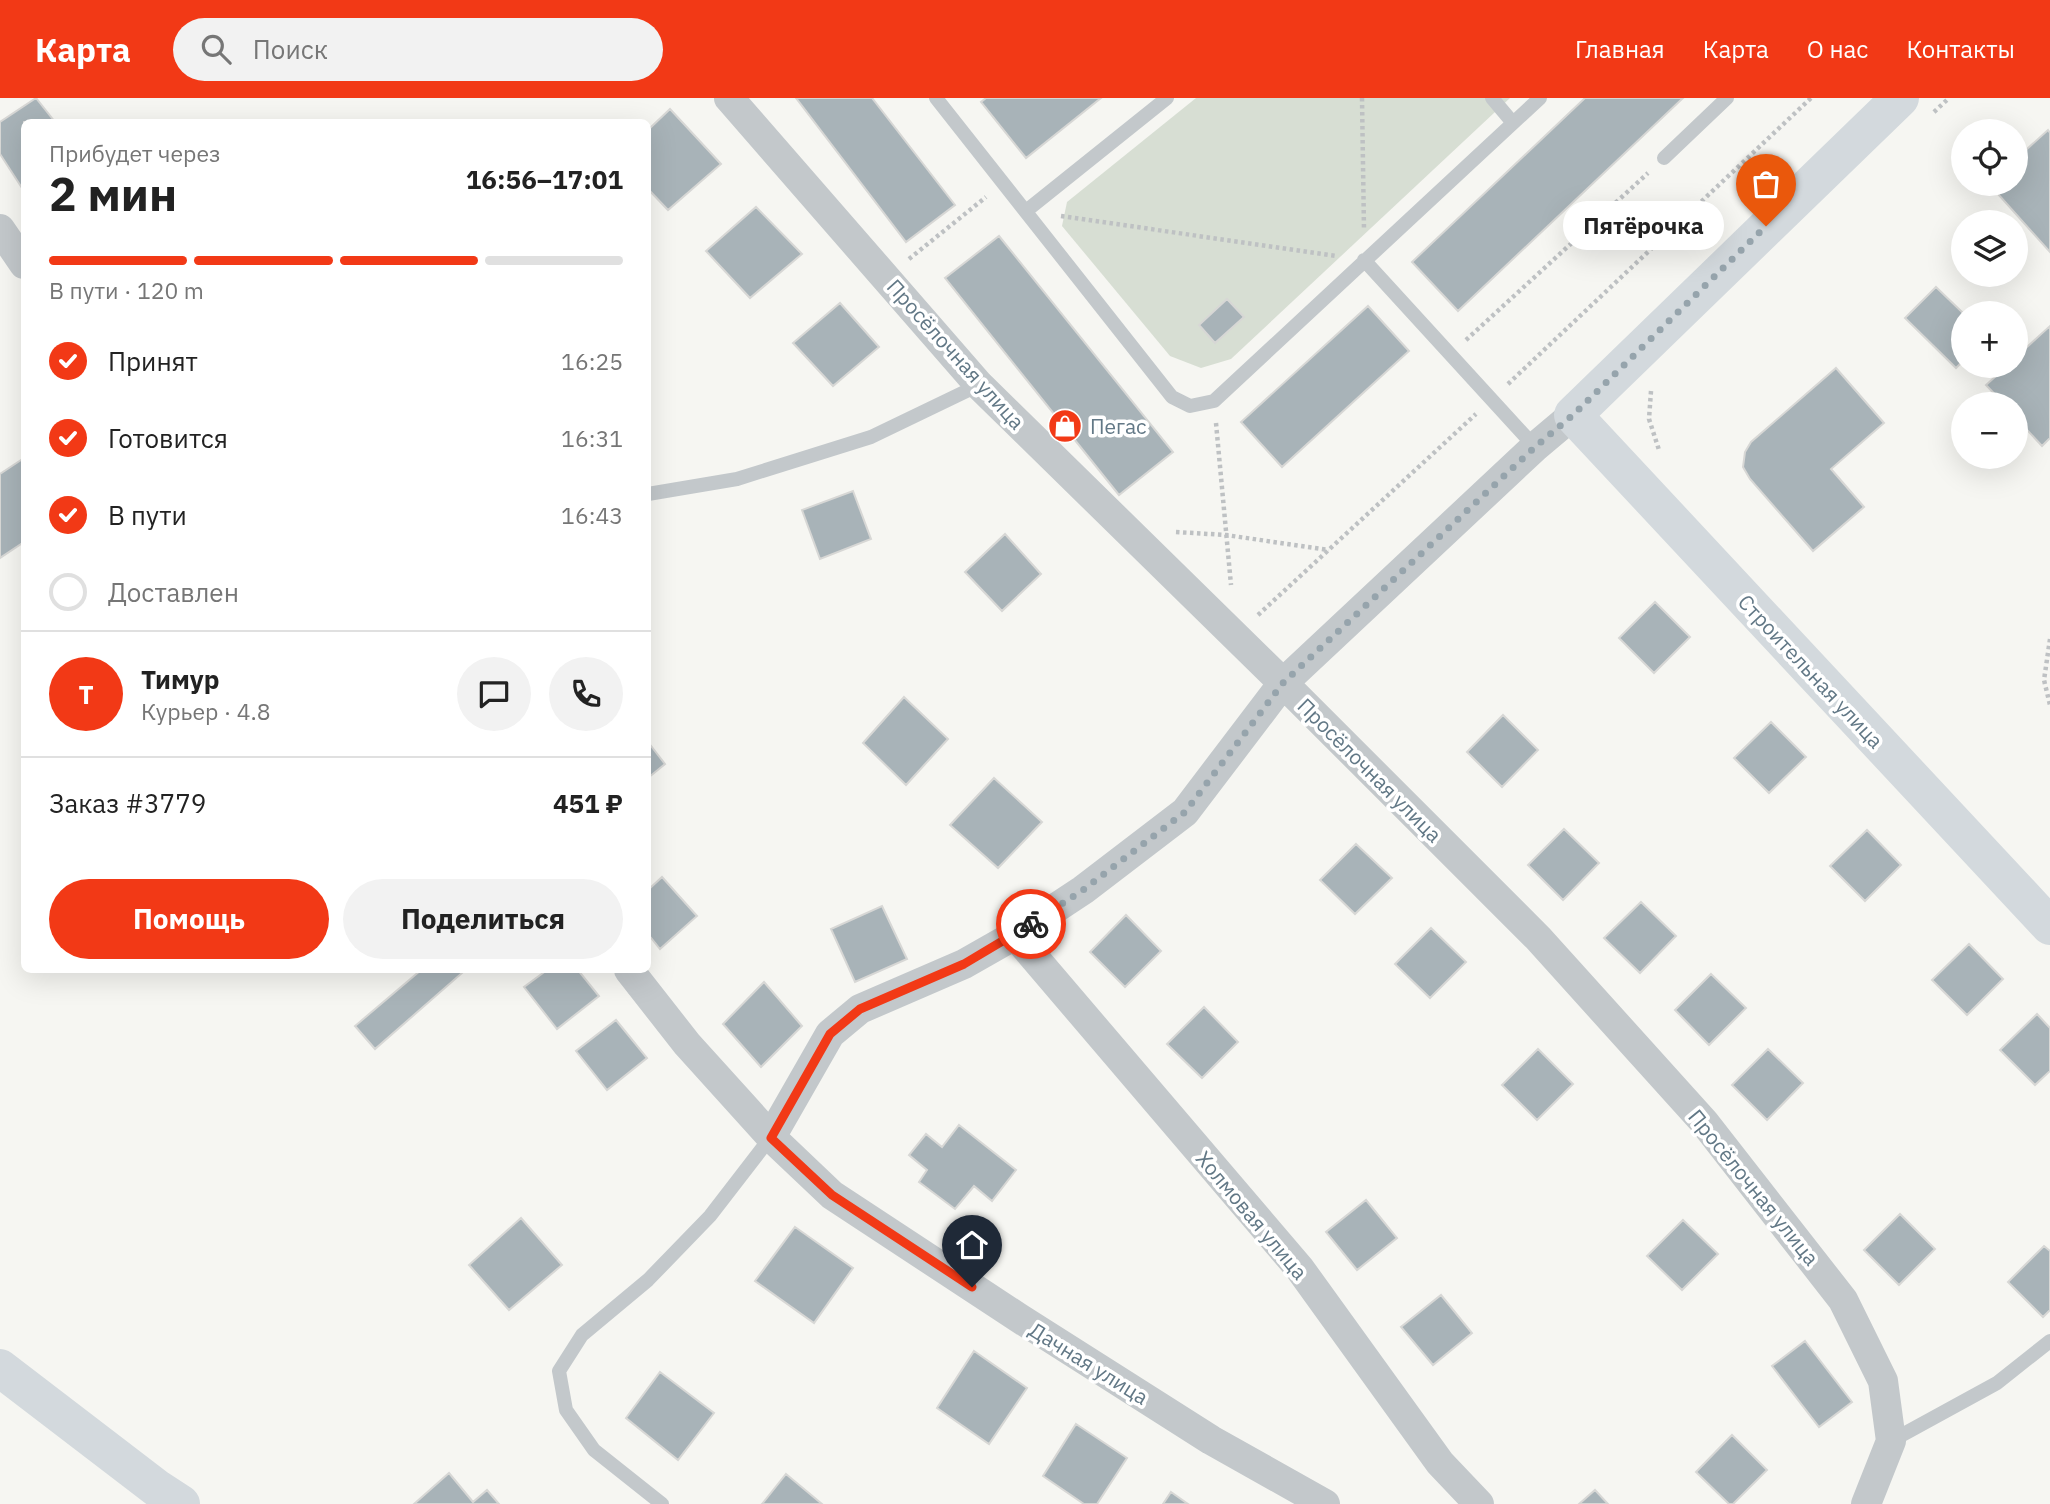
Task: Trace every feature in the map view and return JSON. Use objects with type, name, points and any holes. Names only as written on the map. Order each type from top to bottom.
[{"type":"street","name":"Просёлочная улица","points":[[729,98],[979,385],[1538,938],[1703,1122],[1843,1300],[1884,1381],[1891,1441],[1866,1504]]},
{"type":"street","points":[[771,1138],[830,1034],[860,1009],[964,964],[1014,935],[1083,890],[1185,812],[1283,683],[1535,447],[1914,107]]},
{"type":"street","points":[[0,229],[21,260]]},
{"type":"street","name":"Строительная улица","points":[[1573,415],[2050,926]]},
{"type":"street","name":"Холмовая улица","points":[[1014,935],[1300,1269],[1440,1463],[1479,1504]]},
{"type":"street","name":"Дачная улица","points":[[631,973],[687,1044],[771,1138],[832,1195],[1211,1440],[1325,1504]]},
{"type":"street","points":[[0,1368],[181,1504]]},
{"type":"lane","points":[[1026,211],[1167,98]]},
{"type":"lane","points":[[1492,98],[1513,123]]},
{"type":"lane","points":[[942,100],[1003,183],[1172,397],[1190,406],[1214,401],[1541,98]]},
{"type":"lane","points":[[1664,158],[1727,98]]},
{"type":"lane","points":[[1364,260],[1535,447]]},
{"type":"lane","points":[[651,493],[737,479],[871,437],[979,385]]},
{"type":"lane","points":[[662,1504],[594,1450],[566,1410],[559,1371],[582,1335],[648,1280],[710,1216],[771,1138]]},
{"type":"lane","points":[[1891,1441],[1997,1384],[2050,1341]]},
{"type":"path","points":[[1026,211],[1364,260],[1362,98]]},
{"type":"path","points":[[1235,636],[1491,400],[1811,98]]},
{"type":"path","points":[[1914,107],[1949,98]]},
{"type":"path","points":[[1450,355],[1664,158]]},
{"type":"path","points":[[886,277],[1003,183]]},
{"type":"path","points":[[1651,388],[1649,419],[1661,456]]},
{"type":"path","points":[[1214,401],[1235,636]]},
{"type":"path","points":[[1126,529],[1226,535],[1329,550]]},
{"type":"path","points":[[2050,639],[2043,680],[2050,705]]},
{"type":"shaded area","points":[[1196,98],[1510,98],[1231,359],[1201,368],[1170,356],[1062,226],[1067,202]]},
{"type":"building","points":[[36,98],[53,119],[21,119],[21,186],[0,154],[0,122]]},
{"type":"building","points":[[796,98],[872,98],[955,205],[906,242]]},
{"type":"building","points":[[986,98],[1101,98],[1026,158],[981,102]]},
{"type":"building","points":[[1585,98],[1683,98],[1458,311],[1412,262]]},
{"type":"building","points":[[670,109],[721,164],[668,210],[651,192],[651,127]]},
{"type":"building","points":[[2048,130],[2050,252],[2028,227],[2028,210],[2012,210],[2000,196],[2028,196],[2028,148]]},
{"type":"building","points":[[756,207],[802,254],[750,298],[706,251]]},
{"type":"building","points":[[999,236],[1173,452],[1119,495],[945,278]]},
{"type":"building","points":[[1936,287],[1951,301],[1951,363],[1905,318]]},
{"type":"building","points":[[1227,299],[1244,317],[1215,343],[1199,325]]},
{"type":"building","points":[[840,303],[879,347],[833,386],[793,343]]},
{"type":"building","points":[[1368,306],[1409,351],[1282,467],[1241,422]]},
{"type":"building","points":[[2050,326],[2050,438],[2042,446],[2028,431],[2028,392],[1993,392],[1986,385],[1994,378],[2028,378],[2028,346]]},
{"type":"building","points":[[1836,368],[1884,423],[1831,469],[1864,507],[1813,551],[1750,479],[1743,467],[1745,452],[1751,442]]},
{"type":"building","points":[[21,460],[21,544],[0,558],[0,474]]},
{"type":"building","points":[[853,491],[871,539],[820,559],[802,510]]},
{"type":"building","points":[[1005,534],[1041,574],[1002,611],[965,572]]},
{"type":"building","points":[[1655,602],[1690,637],[1654,673],[1619,638]]},
{"type":"building","points":[[904,697],[948,739],[906,785],[863,743]]},
{"type":"building","points":[[1503,715],[1538,750],[1502,787],[1467,752]]},
{"type":"building","points":[[1771,722],[1806,757],[1769,793],[1734,758]]},
{"type":"building","points":[[651,746],[665,764],[651,776]]},
{"type":"building","points":[[994,778],[1042,822],[998,868],[950,825]]},
{"type":"building","points":[[1564,829],[1599,863],[1563,900],[1528,865]]},
{"type":"building","points":[[1867,830],[1901,865],[1865,901],[1830,866]]},
{"type":"building","points":[[1356,844],[1392,878],[1355,914],[1320,880]]},
{"type":"building","points":[[662,877],[697,916],[660,949],[651,938],[651,887]]},
{"type":"building","points":[[1641,902],[1676,936],[1640,973],[1604,938]]},
{"type":"building","points":[[882,906],[907,959],[855,982],[831,929]]},
{"type":"building","points":[[1126,915],[1161,951],[1125,987],[1090,952]]},
{"type":"building","points":[[1431,928],[1466,962],[1430,998],[1395,964]]},
{"type":"building","points":[[1969,944],[2003,979],[1967,1015],[1932,980]]},
{"type":"building","points":[[417,973],[462,973],[375,1049],[355,1026]]},
{"type":"building","points":[[543,973],[580,973],[599,996],[557,1029],[524,987]]},
{"type":"building","points":[[1711,974],[1746,1008],[1709,1045],[1675,1010]]},
{"type":"building","points":[[764,982],[802,1026],[761,1067],[723,1024]]},
{"type":"building","points":[[1204,1007],[1238,1042],[1202,1078],[1167,1044]]},
{"type":"building","points":[[2037,1014],[2050,1028],[2050,1071],[2035,1085],[2000,1050]]},
{"type":"building","points":[[616,1020],[647,1058],[607,1090],[576,1051]]},
{"type":"building","points":[[1538,1049],[1573,1084],[1537,1120],[1502,1085]]},
{"type":"building","points":[[1768,1049],[1803,1083],[1767,1120],[1732,1085]]},
{"type":"building","points":[[959,1125],[1016,1170],[992,1201],[974,1186],[955,1209],[919,1182],[927,1170],[909,1155],[926,1134],[942,1147]]},
{"type":"building","points":[[1366,1200],[1397,1238],[1357,1270],[1326,1232]]},
{"type":"building","points":[[1900,1214],[1935,1249],[1899,1285],[1864,1250]]},
{"type":"building","points":[[521,1218],[562,1265],[509,1310],[469,1265]]},
{"type":"building","points":[[1683,1220],[1718,1254],[1682,1290],[1647,1256]]},
{"type":"building","points":[[795,1227],[853,1268],[814,1323],[755,1281]]},
{"type":"building","points":[[2044,1246],[2050,1251],[2050,1310],[2043,1317],[2008,1282]]},
{"type":"building","points":[[1441,1295],[1472,1333],[1433,1365],[1401,1327]]},
{"type":"building","points":[[1805,1341],[1852,1402],[1819,1427],[1772,1366]]},
{"type":"building","points":[[974,1351],[1027,1388],[989,1444],[937,1408]]},
{"type":"building","points":[[660,1372],[714,1413],[678,1460],[626,1418]]},
{"type":"building","points":[[1076,1424],[1127,1458],[1097,1504],[1084,1504],[1043,1476]]},
{"type":"building","points":[[1732,1435],[1767,1470],[1733,1504],[1729,1504],[1696,1472]]},
{"type":"building","points":[[449,1473],[473,1502],[487,1490],[499,1504],[414,1504]]},
{"type":"building","points":[[786,1474],[822,1504],[762,1504]]},
{"type":"building","points":[[1595,1490],[1608,1504],[1579,1504]]},
{"type":"building","points":[[1171,1492],[1188,1504],[1163,1504]]},
{"type":"way so far","points":[[1031,924],[1083,890],[1185,812],[1283,683],[1535,447],[1573,415],[1766,226]]},
{"type":"place","name":"Пятёрочка","points":[[1766,226]]},
{"type":"place","name":"Пегас","points":[[1065,426]]},
{"type":"route","points":[[972,1287],[832,1195],[771,1138],[830,1034],[860,1009],[964,964],[1031,924]]}]
